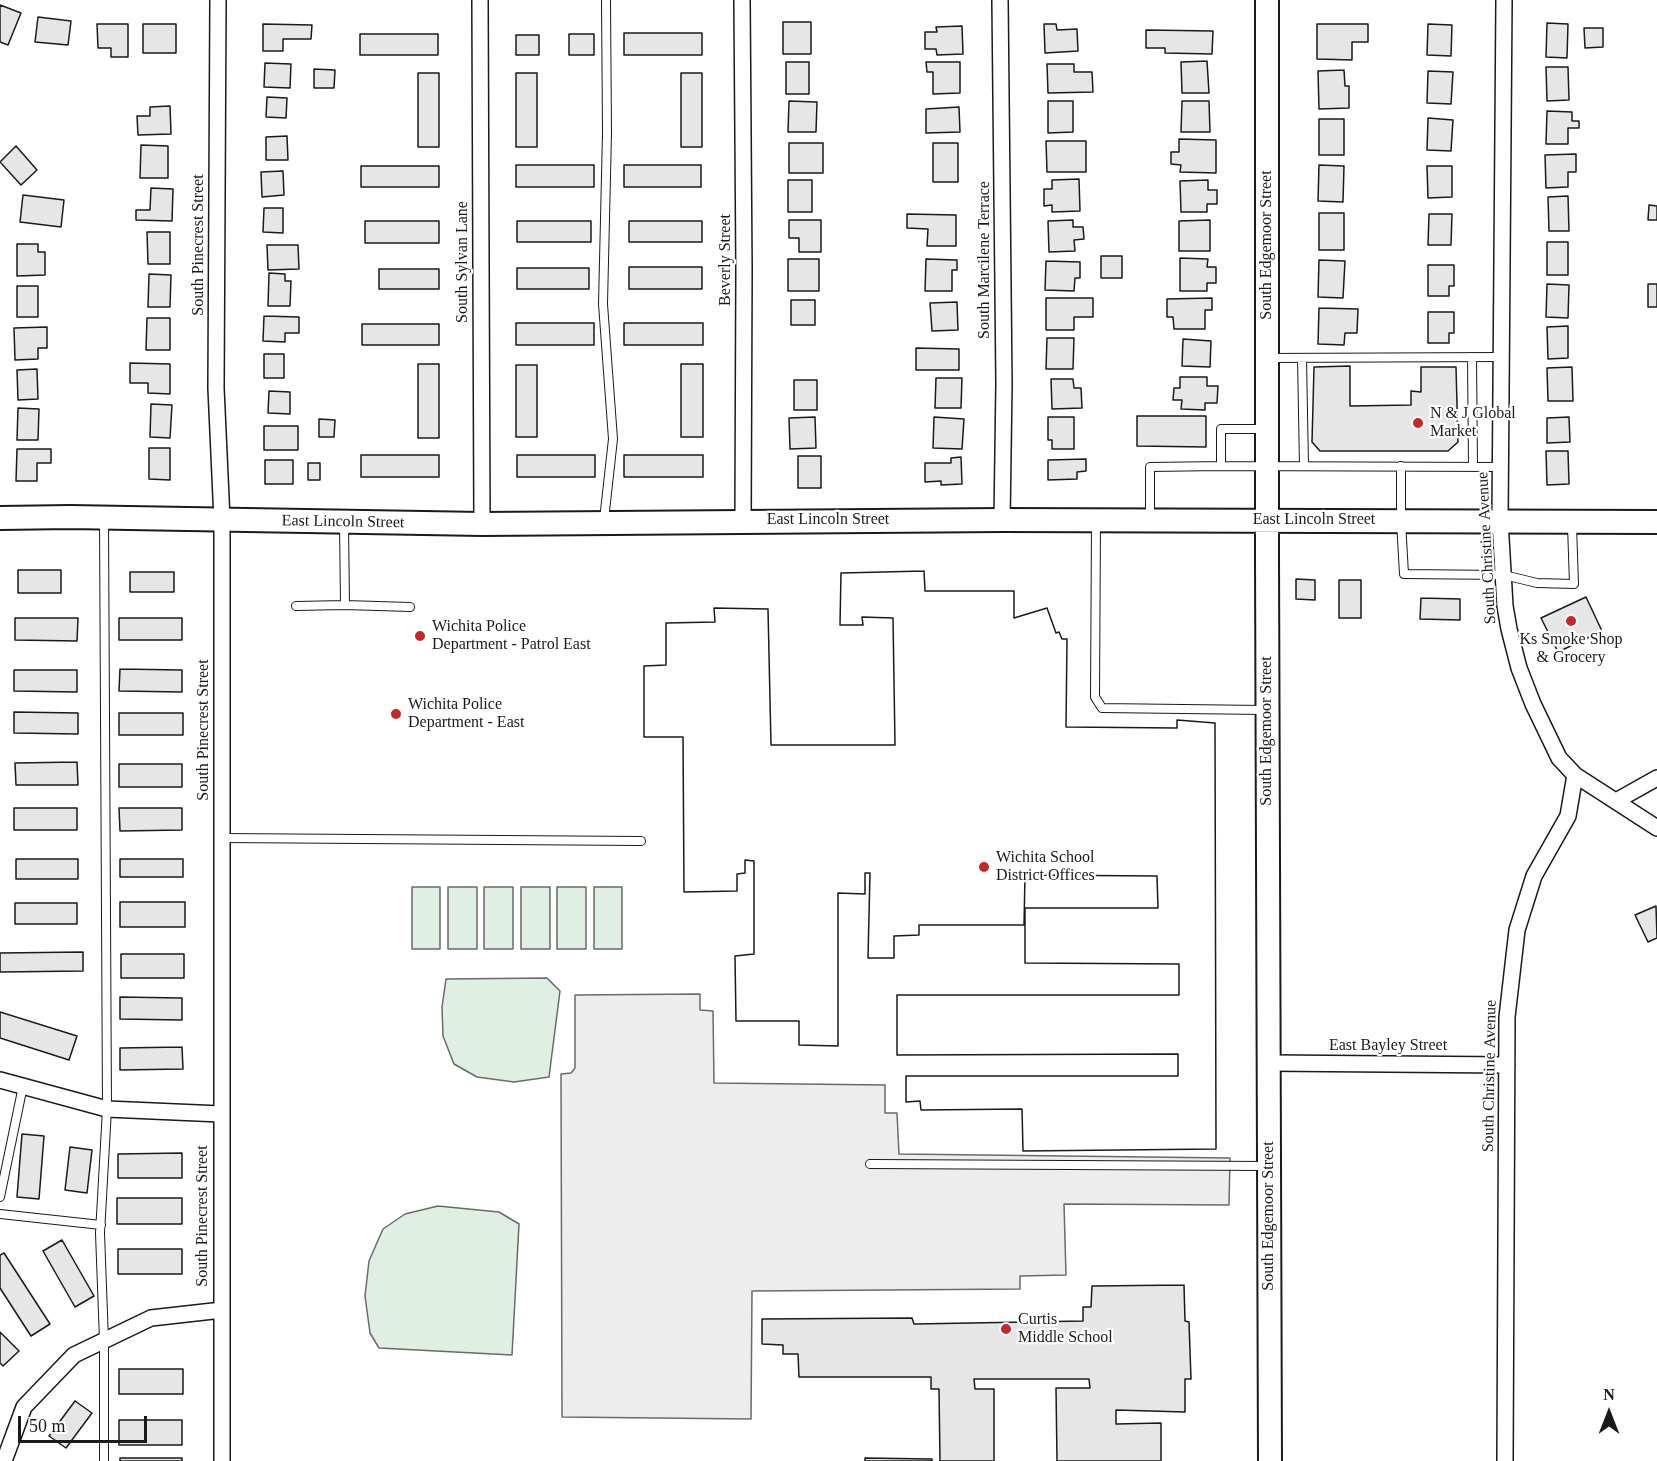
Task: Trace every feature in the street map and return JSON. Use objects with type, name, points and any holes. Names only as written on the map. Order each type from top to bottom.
[{"type":"street","name":"South Pinecrest Street","points":[[218,0],[216,387],[222,520],[222,1461]]},
{"type":"street","name":"South Sylvan Lane","points":[[480,0],[482,524]]},
{"type":"street","name":"Beverly Street","points":[[742,0],[743,521]]},
{"type":"street","name":"South Marcilene Terrace","points":[[1000,0],[1004,384],[1002,520]]},
{"type":"street","name":"South Edgemoor Street","points":[[1267,0],[1270,1461]]},
{"type":"street","name":"South Christine Avenue","points":[[1504,0],[1500,466],[1500,522],[1504,575],[1509,629],[1519,668],[1550,741],[1559,758],[1575,775],[1568,816],[1534,876],[1517,930],[1507,1017],[1505,1461]]},
{"type":"street","name":"East Lincoln Street","points":[[0,518],[482,524],[1002,520],[1657,522]]},
{"type":"street","points":[[1575,775],[1657,828]]},
{"type":"street","points":[[1616,801],[1657,778]]},
{"type":"street","name":"East Bayley Street","points":[[1268,1063],[1507,1065]]},
{"type":"street","points":[[0,1080],[107,1109],[221,1114]]},
{"type":"street","points":[[4,1461],[24,1407],[74,1355],[151,1318],[222,1310]]},
{"type":"lane","points":[[604,522],[613,439],[603,304],[607,133],[606,0]]},
{"type":"lane","points":[[1472,357],[1473,466]]},
{"type":"lane","points":[[1267,358],[1501,357]]},
{"type":"lane","points":[[1302,358],[1304,466]]},
{"type":"lane","points":[[1221,466],[1221,429],[1267,429]]},
{"type":"lane","points":[[1401,466],[1404,574],[1504,575],[1537,583],[1574,584],[1572,522]]},
{"type":"lane","points":[[1150,520],[1150,467],[1500,466]]},
{"type":"lane","points":[[104,518],[107,1109],[101,1225],[104,1461]]},
{"type":"lane","points":[[1096,520],[1095,697],[1102,708],[1267,710]]},
{"type":"lane","points":[[344,522],[345,605]]},
{"type":"lane","points":[[296,606],[410,607]]},
{"type":"lane","points":[[222,838],[641,841]]},
{"type":"lane","points":[[0,1197],[23,1086]]},
{"type":"lane","points":[[870,1164],[1269,1166]]},
{"type":"lane","points":[[0,1214],[101,1225]]},
{"type":"green space","points":[[412,887],[440,887],[440,949],[412,949]]},
{"type":"green space","points":[[448,887],[477,887],[477,949],[448,949]]},
{"type":"green space","points":[[484,887],[513,887],[513,949],[484,949]]},
{"type":"green space","points":[[521,887],[550,887],[550,949],[521,949]]},
{"type":"green space","points":[[557,887],[586,887],[586,949],[557,949]]},
{"type":"green space","points":[[594,887],[622,887],[622,949],[594,949]]},
{"type":"green space","points":[[547,978],[560,991],[549,1077],[514,1082],[477,1077],[454,1064],[443,1036],[442,1007],[446,979]]},
{"type":"green space","points":[[438,1206],[499,1212],[519,1224],[512,1355],[379,1348],[370,1333],[365,1296],[369,1261],[383,1229],[405,1214]]},
{"type":"shaded area","points":[[700,994],[700,1010],[713,1011],[714,1083],[885,1085],[885,1113],[897,1113],[899,1154],[1230,1158],[1229,1205],[1064,1204],[1066,1275],[1020,1276],[1020,1289],[752,1291],[751,1419],[562,1417],[561,1074],[571,1073],[575,1068],[575,995]]},
{"type":"building","points":[[0,5],[21,13],[8,45],[0,42]]},
{"type":"building","points":[[38,17],[71,21],[68,45],[35,42]]},
{"type":"building","points":[[783,22],[811,22],[811,54],[783,54]]},
{"type":"building","points":[[1547,23],[1568,24],[1567,58],[1546,57]]},
{"type":"building","points":[[97,24],[128,24],[128,57],[111,57],[111,48],[98,48]]},
{"type":"building","points":[[143,24],[176,24],[176,53],[143,53]]},
{"type":"building","points":[[263,24],[312,25],[311,39],[283,39],[283,51],[263,51]]},
{"type":"building","points":[[1044,24],[1056,24],[1057,30],[1077,29],[1078,51],[1045,53]]},
{"type":"building","points":[[1317,24],[1368,24],[1368,42],[1352,42],[1352,60],[1317,59]]},
{"type":"building","points":[[1428,24],[1452,25],[1451,56],[1427,55]]},
{"type":"building","points":[[962,26],[963,54],[937,55],[936,49],[925,49],[925,32],[937,32],[936,27]]},
{"type":"building","points":[[1584,28],[1603,28],[1603,47],[1585,48]]},
{"type":"building","points":[[1146,30],[1213,31],[1212,54],[1165,53],[1165,48],[1146,48]]},
{"type":"building","points":[[624,33],[702,33],[702,55],[624,55]]},
{"type":"building","points":[[360,34],[438,34],[438,55],[360,55]]},
{"type":"building","points":[[569,34],[594,34],[594,55],[569,55]]},
{"type":"building","points":[[516,35],[539,35],[539,55],[516,55]]},
{"type":"building","points":[[1207,61],[1209,93],[1182,93],[1181,62]]},
{"type":"building","points":[[786,62],[809,62],[809,94],[786,94]]},
{"type":"building","points":[[926,62],[960,62],[960,93],[933,94],[933,72],[927,72]]},
{"type":"building","points":[[265,63],[291,64],[290,88],[264,87]]},
{"type":"building","points":[[1047,64],[1074,64],[1074,72],[1092,72],[1093,92],[1048,93]]},
{"type":"building","points":[[1546,67],[1568,67],[1569,100],[1547,101]]},
{"type":"building","points":[[314,69],[335,70],[334,88],[314,88]]},
{"type":"building","points":[[1344,70],[1345,86],[1349,86],[1349,108],[1319,109],[1318,71]]},
{"type":"building","points":[[1428,71],[1453,72],[1451,104],[1427,103]]},
{"type":"building","points":[[418,73],[439,73],[439,147],[418,147]]},
{"type":"building","points":[[516,73],[537,73],[537,147],[516,147]]},
{"type":"building","points":[[681,73],[702,73],[702,147],[681,147]]},
{"type":"building","points":[[267,97],[287,98],[286,118],[266,117]]},
{"type":"building","points":[[789,101],[817,102],[816,132],[788,132]]},
{"type":"building","points":[[1048,101],[1073,101],[1073,132],[1048,133]]},
{"type":"building","points":[[1182,101],[1209,101],[1210,132],[1181,132]]},
{"type":"building","points":[[170,106],[171,134],[138,135],[137,116],[150,116],[150,107]]},
{"type":"building","points":[[959,107],[960,132],[926,133],[926,109]]},
{"type":"building","points":[[1547,111],[1572,112],[1572,121],[1579,121],[1579,128],[1568,128],[1568,144],[1546,144]]},
{"type":"building","points":[[1428,118],[1453,120],[1451,151],[1427,150]]},
{"type":"building","points":[[1319,119],[1344,119],[1344,155],[1319,155]]},
{"type":"building","points":[[287,136],[288,160],[266,160],[266,137]]},
{"type":"building","points":[[1179,139],[1216,140],[1216,173],[1180,172],[1181,165],[1171,164],[1171,152],[1179,152]]},
{"type":"building","points":[[1046,141],[1086,141],[1086,172],[1047,172]]},
{"type":"building","points":[[789,143],[823,143],[823,173],[789,173]]},
{"type":"building","points":[[933,143],[958,143],[958,182],[933,182]]},
{"type":"building","points":[[141,145],[168,146],[168,178],[140,178]]},
{"type":"building","points":[[16,146],[37,170],[21,185],[0,162]]},
{"type":"building","points":[[1576,154],[1576,172],[1568,172],[1568,187],[1546,188],[1545,155]]},
{"type":"building","points":[[516,165],[594,165],[594,187],[516,187]]},
{"type":"building","points":[[624,165],[701,165],[701,187],[624,187]]},
{"type":"building","points":[[1319,165],[1344,166],[1343,202],[1318,201]]},
{"type":"building","points":[[361,166],[439,166],[439,187],[361,187]]},
{"type":"building","points":[[1427,166],[1452,166],[1452,197],[1428,198]]},
{"type":"building","points":[[283,171],[284,195],[262,197],[261,172]]},
{"type":"building","points":[[1079,179],[1080,211],[1052,212],[1052,205],[1044,206],[1044,189],[1052,189],[1052,180]]},
{"type":"building","points":[[788,180],[812,180],[812,212],[788,212]]},
{"type":"building","points":[[1208,180],[1208,190],[1217,190],[1217,204],[1207,204],[1207,212],[1181,212],[1180,181]]},
{"type":"building","points":[[151,188],[173,189],[172,221],[136,220],[136,210],[150,210]]},
{"type":"building","points":[[23,195],[64,200],[61,227],[20,222]]},
{"type":"building","points":[[1568,196],[1569,231],[1549,231],[1548,197]]},
{"type":"building","points":[[1649,205],[1657,206],[1657,220],[1648,220]]},
{"type":"building","points":[[264,208],[283,208],[283,233],[263,232]]},
{"type":"building","points":[[1319,213],[1344,213],[1344,250],[1319,250]]},
{"type":"building","points":[[907,214],[956,215],[956,246],[927,246],[928,229],[907,228]]},
{"type":"building","points":[[1429,214],[1452,214],[1451,245],[1428,245]]},
{"type":"building","points":[[789,220],[821,220],[821,252],[799,252],[799,238],[789,238]]},
{"type":"building","points":[[1073,220],[1073,227],[1083,227],[1084,239],[1074,240],[1075,251],[1049,252],[1048,221]]},
{"type":"building","points":[[1210,220],[1210,251],[1179,251],[1179,221]]},
{"type":"building","points":[[365,221],[439,221],[439,243],[365,243]]},
{"type":"building","points":[[517,221],[591,221],[591,242],[517,242]]},
{"type":"building","points":[[629,221],[702,221],[702,242],[629,242]]},
{"type":"building","points":[[147,232],[170,232],[170,264],[148,264]]},
{"type":"building","points":[[1547,242],[1568,242],[1568,275],[1547,275]]},
{"type":"building","points":[[17,244],[38,244],[38,252],[45,252],[45,275],[17,276]]},
{"type":"building","points":[[267,245],[298,245],[299,269],[268,270]]},
{"type":"building","points":[[1101,256],[1122,256],[1122,278],[1101,278]]},
{"type":"building","points":[[1180,258],[1208,259],[1207,267],[1216,267],[1216,283],[1207,283],[1207,291],[1180,291]]},
{"type":"building","points":[[788,259],[819,259],[819,291],[788,291]]},
{"type":"building","points":[[926,259],[957,260],[957,270],[952,270],[952,291],[925,291]]},
{"type":"building","points":[[1319,260],[1345,261],[1343,298],[1318,297]]},
{"type":"building","points":[[1046,261],[1080,262],[1080,278],[1075,278],[1074,291],[1045,290]]},
{"type":"building","points":[[1428,265],[1454,265],[1454,286],[1449,286],[1449,296],[1428,296]]},
{"type":"building","points":[[629,267],[702,267],[702,289],[629,289]]},
{"type":"building","points":[[517,268],[589,268],[589,289],[517,289]]},
{"type":"building","points":[[379,269],[439,269],[439,289],[379,289]]},
{"type":"building","points":[[269,273],[285,274],[285,281],[291,281],[290,306],[268,306]]},
{"type":"building","points":[[149,274],[171,275],[170,307],[148,307]]},
{"type":"building","points":[[1547,284],[1569,285],[1568,318],[1546,317]]},
{"type":"building","points":[[1648,284],[1657,284],[1657,307],[1648,307]]},
{"type":"building","points":[[17,286],[38,286],[38,317],[17,317]]},
{"type":"building","points":[[1046,298],[1093,298],[1093,317],[1074,317],[1074,330],[1046,330]]},
{"type":"building","points":[[1212,298],[1212,310],[1205,310],[1205,329],[1174,329],[1173,317],[1167,317],[1167,299]]},
{"type":"building","points":[[791,300],[815,300],[815,325],[791,325]]},
{"type":"building","points":[[957,302],[958,330],[932,331],[930,303]]},
{"type":"building","points":[[1319,308],[1358,309],[1357,333],[1345,333],[1344,345],[1318,344]]},
{"type":"building","points":[[1428,312],[1454,312],[1454,333],[1449,333],[1449,343],[1428,343]]},
{"type":"building","points":[[264,316],[299,317],[299,333],[285,333],[285,342],[263,341]]},
{"type":"building","points":[[147,318],[170,318],[170,350],[146,350]]},
{"type":"building","points":[[516,323],[594,323],[594,345],[516,345]]},
{"type":"building","points":[[624,323],[703,323],[703,345],[624,345]]},
{"type":"building","points":[[362,324],[439,324],[439,345],[362,345]]},
{"type":"building","points":[[1568,326],[1568,358],[1548,359],[1547,327]]},
{"type":"building","points":[[47,327],[47,348],[38,348],[38,359],[15,360],[14,328]]},
{"type":"building","points":[[1047,338],[1074,338],[1073,369],[1046,369]]},
{"type":"building","points":[[1183,339],[1211,341],[1210,367],[1182,366]]},
{"type":"building","points":[[916,348],[959,349],[959,370],[916,370]]},
{"type":"building","points":[[264,354],[284,354],[284,378],[264,378]]},
{"type":"building","points":[[130,363],[170,364],[170,394],[148,393],[148,383],[130,383]]},
{"type":"building","points":[[418,364],[439,364],[439,438],[418,438]]},
{"type":"building","points":[[681,364],[703,364],[703,437],[681,437]]},
{"type":"building","points":[[516,365],[537,365],[537,437],[516,437]]},
{"type":"building","points":[[1350,366],[1350,406],[1411,405],[1411,391],[1421,392],[1421,367],[1456,367],[1458,442],[1448,451],[1320,451],[1312,442],[1314,367]]},
{"type":"building","points":[[1572,367],[1573,401],[1548,401],[1547,368]]},
{"type":"building","points":[[37,369],[38,399],[18,400],[17,370]]},
{"type":"building","points":[[1180,377],[1207,377],[1207,386],[1218,386],[1217,403],[1205,403],[1205,410],[1181,409],[1182,400],[1173,400],[1174,388],[1180,388]]},
{"type":"building","points":[[936,378],[962,378],[961,408],[935,408]]},
{"type":"building","points":[[1051,379],[1073,379],[1074,388],[1081,388],[1082,408],[1052,409]]},
{"type":"building","points":[[794,380],[817,380],[817,410],[794,410]]},
{"type":"building","points":[[269,391],[290,392],[290,414],[268,413]]},
{"type":"building","points":[[151,404],[172,405],[170,438],[150,437]]},
{"type":"building","points":[[18,408],[39,409],[38,440],[17,440]]},
{"type":"building","points":[[1137,416],[1206,416],[1206,447],[1137,446]]},
{"type":"building","points":[[815,417],[816,448],[790,449],[789,418]]},
{"type":"building","points":[[934,417],[964,419],[962,449],[933,448]]},
{"type":"building","points":[[1048,417],[1074,417],[1074,449],[1052,449],[1052,440],[1048,440]]},
{"type":"building","points":[[1569,417],[1570,442],[1547,443],[1547,418]]},
{"type":"building","points":[[319,419],[335,420],[334,437],[319,437]]},
{"type":"building","points":[[264,426],[298,426],[298,450],[264,450]]},
{"type":"building","points":[[149,448],[170,448],[170,480],[149,479]]},
{"type":"building","points":[[17,449],[51,449],[51,463],[37,463],[37,481],[16,481]]},
{"type":"building","points":[[1546,451],[1568,451],[1569,484],[1547,485]]},
{"type":"building","points":[[361,455],[439,455],[439,477],[361,477]]},
{"type":"building","points":[[517,455],[595,455],[595,477],[517,477]]},
{"type":"building","points":[[624,455],[703,455],[703,477],[624,477]]},
{"type":"building","points":[[798,456],[821,456],[821,488],[798,488]]},
{"type":"building","points":[[961,457],[962,484],[941,485],[941,481],[925,482],[925,463],[951,463],[951,458]]},
{"type":"building","points":[[1086,459],[1086,471],[1077,472],[1077,479],[1048,480],[1048,460]]},
{"type":"building","points":[[265,460],[293,460],[293,484],[265,484]]},
{"type":"building","points":[[308,463],[320,463],[320,480],[308,480]]},
{"type":"building","points":[[18,570],[61,570],[61,593],[18,593]]},
{"type":"building","name":"Wichita School District Offices","points":[[924,571],[925,591],[1014,591],[1014,618],[1047,608],[1056,633],[1059,632],[1062,639],[1067,639],[1066,727],[1177,728],[1177,720],[1215,723],[1216,1149],[1023,1151],[1022,1109],[921,1110],[920,1101],[906,1102],[906,1076],[1178,1076],[1178,1054],[897,1055],[897,995],[1179,995],[1179,964],[1025,963],[1025,908],[1158,908],[1157,876],[1025,875],[1024,925],[919,925],[919,935],[894,936],[894,958],[868,958],[870,873],[865,873],[865,894],[838,893],[838,1046],[799,1045],[799,1021],[736,1021],[735,956],[754,954],[754,861],[745,860],[745,873],[737,874],[737,891],[684,892],[683,737],[644,737],[644,666],[666,665],[666,623],[715,622],[714,608],[768,609],[771,745],[895,745],[893,618],[862,617],[863,625],[840,625],[841,573]]},
{"type":"building","name":"Wichita School District Offices","points":[[924,571],[925,591],[1014,591],[1014,618],[1047,608],[1056,633],[1059,632],[1062,639],[1067,639],[1066,727],[1177,728],[1177,720],[1215,723],[1216,1149],[1023,1151],[1022,1109],[921,1110],[920,1101],[906,1102],[906,1076],[1178,1076],[1178,1054],[897,1055],[897,995],[1179,995],[1179,964],[1025,963],[1025,908],[1158,908],[1157,876],[1025,875],[1024,925],[919,925],[919,935],[894,936],[894,958],[868,958],[870,873],[865,873],[865,894],[838,893],[838,1046],[799,1045],[799,1021],[736,1021],[735,956],[754,954],[754,861],[745,860],[745,873],[737,874],[737,891],[684,892],[683,737],[644,737],[644,666],[666,665],[666,623],[715,622],[714,608],[768,609],[771,745],[895,745],[893,618],[862,617],[863,625],[840,625],[841,573]]},
{"type":"building","points":[[130,572],[174,572],[174,592],[130,592]]},
{"type":"building","points":[[1296,579],[1315,580],[1315,600],[1296,599]]},
{"type":"building","points":[[1339,580],[1361,580],[1361,618],[1339,618]]},
{"type":"building","points":[[1586,597],[1602,631],[1558,652],[1541,618]]},
{"type":"building","points":[[1421,598],[1460,599],[1460,620],[1420,619]]},
{"type":"building","points":[[15,618],[78,618],[77,641],[15,640]]},
{"type":"building","points":[[119,618],[182,618],[182,640],[119,640]]},
{"type":"building","points":[[120,669],[182,670],[182,692],[119,691]]},
{"type":"building","points":[[14,670],[77,670],[77,692],[14,691]]},
{"type":"building","points":[[14,712],[78,713],[78,734],[14,733]]},
{"type":"building","points":[[119,713],[183,713],[183,735],[119,735]]},
{"type":"building","points":[[77,762],[78,785],[16,785],[15,763]]},
{"type":"building","points":[[119,764],[182,764],[182,787],[119,787]]},
{"type":"building","points":[[14,808],[77,808],[77,830],[14,830]]},
{"type":"building","points":[[119,808],[182,808],[182,830],[120,831]]},
{"type":"building","points":[[16,859],[78,859],[78,879],[16,879]]},
{"type":"building","points":[[120,859],[183,859],[183,877],[120,877]]},
{"type":"building","points":[[120,902],[185,902],[185,927],[120,927]]},
{"type":"building","points":[[15,903],[77,903],[77,924],[15,924]]},
{"type":"building","points":[[1656,906],[1657,938],[1648,942],[1635,915]]},
{"type":"building","points":[[83,952],[83,971],[0,972],[0,953]]},
{"type":"building","points":[[121,954],[184,954],[184,978],[121,978]]},
{"type":"building","points":[[120,997],[182,998],[182,1020],[120,1019]]},
{"type":"building","points":[[0,1012],[77,1036],[69,1060],[0,1038]]},
{"type":"building","points":[[182,1047],[183,1069],[120,1070],[120,1048]]},
{"type":"building","points":[[22,1134],[44,1136],[39,1199],[17,1197]]},
{"type":"building","points":[[70,1147],[92,1150],[87,1193],[65,1190]]},
{"type":"building","points":[[182,1153],[182,1178],[118,1178],[118,1154]]},
{"type":"building","points":[[117,1198],[182,1198],[182,1224],[117,1224]]},
{"type":"building","points":[[62,1240],[94,1296],[75,1307],[43,1251]]},
{"type":"building","points":[[118,1249],[182,1249],[182,1274],[118,1274]]},
{"type":"building","points":[[4,1253],[50,1324],[31,1336],[0,1288],[0,1255]]},
{"type":"building","name":"Curtis Middle School","points":[[1184,1285],[1185,1321],[1189,1322],[1191,1379],[1185,1379],[1185,1412],[1116,1410],[1116,1424],[1161,1423],[1161,1461],[1057,1461],[1056,1388],[1090,1388],[1089,1379],[974,1379],[975,1389],[994,1389],[994,1461],[940,1461],[939,1389],[931,1389],[931,1377],[799,1377],[798,1354],[783,1354],[783,1345],[762,1344],[762,1319],[912,1318],[914,1324],[1083,1321],[1083,1307],[1091,1307],[1092,1286]]},
{"type":"building","points":[[0,1332],[19,1351],[3,1366],[0,1363]]},
{"type":"building","points":[[119,1369],[183,1369],[183,1394],[119,1394]]},
{"type":"building","points":[[75,1401],[92,1413],[66,1448],[49,1436]]},
{"type":"building","points":[[119,1420],[182,1420],[182,1445],[119,1445]]},
{"type":"building","points":[[120,1458],[182,1458],[182,1461],[120,1461]]},
{"type":"building","points":[[865,1458],[932,1459],[932,1461],[865,1461]]},
{"type":"place","name":"N & J Global Market","points":[[1418,423]]},
{"type":"place","name":"Ks Smoke Shop & Grocery","points":[[1571,621]]},
{"type":"place","name":"Wichita Police Department - Patrol East","points":[[420,636]]},
{"type":"place","name":"Wichita Police Department - East","points":[[396,714]]},
{"type":"place","name":"Wichita School District Offices","points":[[984,867]]},
{"type":"place","name":"Curtis Middle School","points":[[1006,1329]]}]
